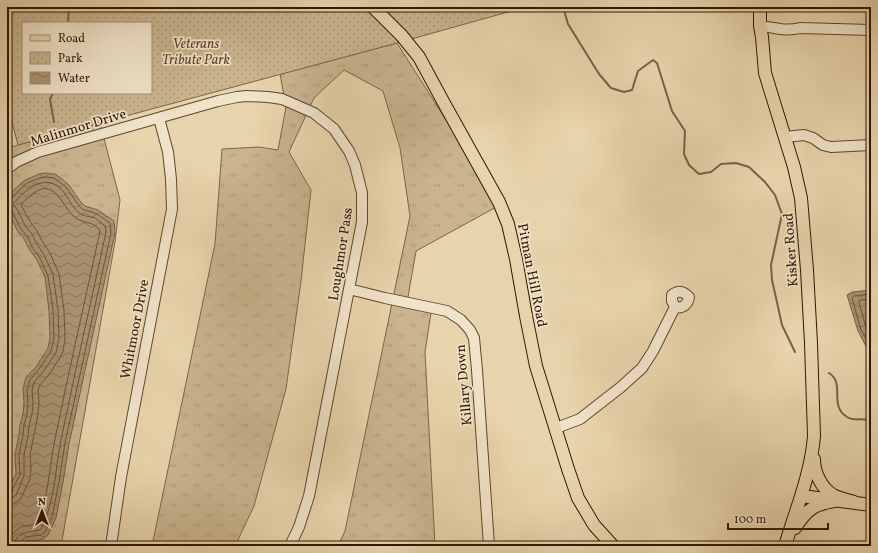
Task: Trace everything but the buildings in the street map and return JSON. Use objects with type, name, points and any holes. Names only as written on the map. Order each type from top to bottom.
[{"type":"main road","name":"Pitman Hill Road","points":[[373,7],[402,36],[419,56],[501,207],[508,224],[516,259],[536,366],[578,498],[594,525],[613,546]]},
{"type":"main road","name":"Kisker Road","points":[[760,7],[765,26],[762,37],[765,73],[794,167],[801,198],[812,343],[813,449],[809,472],[785,545]]},
{"type":"main road","points":[[813,449],[815,468],[825,489],[833,495],[854,502]]},
{"type":"main road","points":[[802,496],[871,505]]},
{"type":"main road","points":[[785,545],[802,517],[807,512],[817,505],[839,500]]},
{"type":"street","points":[[765,26],[774,22],[793,24],[800,28],[871,30]]},
{"type":"street","name":"Loughmor Pass","points":[[159,118],[237,97],[246,96],[282,99],[314,113],[334,129],[349,151],[355,165],[362,193],[362,222],[315,469],[309,496],[299,527],[290,546]]},
{"type":"street","name":"Malinmor Drive","points":[[7,169],[16,162],[38,152],[159,118]]},
{"type":"street","name":"Whitmoor Drive","points":[[111,546],[124,461],[172,209],[168,152],[159,118]]},
{"type":"street","points":[[785,137],[804,135],[813,138],[823,145],[831,147],[871,145]]},
{"type":"street","name":"Killary Down","points":[[349,289],[447,311],[461,320],[470,330],[474,338],[477,370],[489,546]]},
{"type":"street","points":[[556,428],[580,419],[621,387],[642,368],[653,351],[675,308]]},
{"type":"green space","name":"Veterans Tribute Park","points":[[7,7],[526,7],[397,43],[18,145],[7,103]]},
{"type":"green space","points":[[397,43],[500,205],[416,251],[408,297],[431,313],[425,352],[435,546],[338,546],[345,531],[410,216],[400,148],[383,91],[344,70],[314,98],[289,152],[311,190],[301,281],[286,389],[254,506],[235,546],[152,546],[215,244],[222,149],[259,147],[278,150],[286,107],[280,74]]},
{"type":"green space","points":[[100,123],[120,200],[115,242],[61,546],[7,546],[7,148]]},
{"type":"water","points":[[45,173],[55,174],[69,185],[85,206],[98,210],[114,221],[115,233],[69,444],[56,518],[48,535],[43,539],[34,541],[28,540],[23,546],[7,546],[7,520],[9,509],[7,499],[10,485],[16,474],[15,455],[23,413],[23,389],[26,377],[36,367],[48,348],[50,338],[49,311],[45,277],[37,260],[13,222],[8,211],[7,200],[8,195],[25,180]]},
{"type":"water","points":[[871,290],[871,356],[858,331],[847,295],[852,292]]},
{"type":"waterway","points":[[68,22],[69,7]]},
{"type":"waterway","points":[[563,7],[568,24],[599,74],[611,88],[624,92],[632,90],[638,71],[653,60],[657,63],[672,111],[685,131],[684,154],[689,165],[699,174],[711,172],[721,164],[736,163],[749,167],[765,182],[775,195],[782,214],[771,265],[772,280],[782,325],[795,352]]},
{"type":"waterway","points":[[52,94],[50,99],[54,122]]},
{"type":"waterway","points":[[829,373],[834,378],[836,383],[837,401],[841,412],[850,418],[871,421]]},
{"type":"waterway","points":[[31,546],[34,541]]}]
